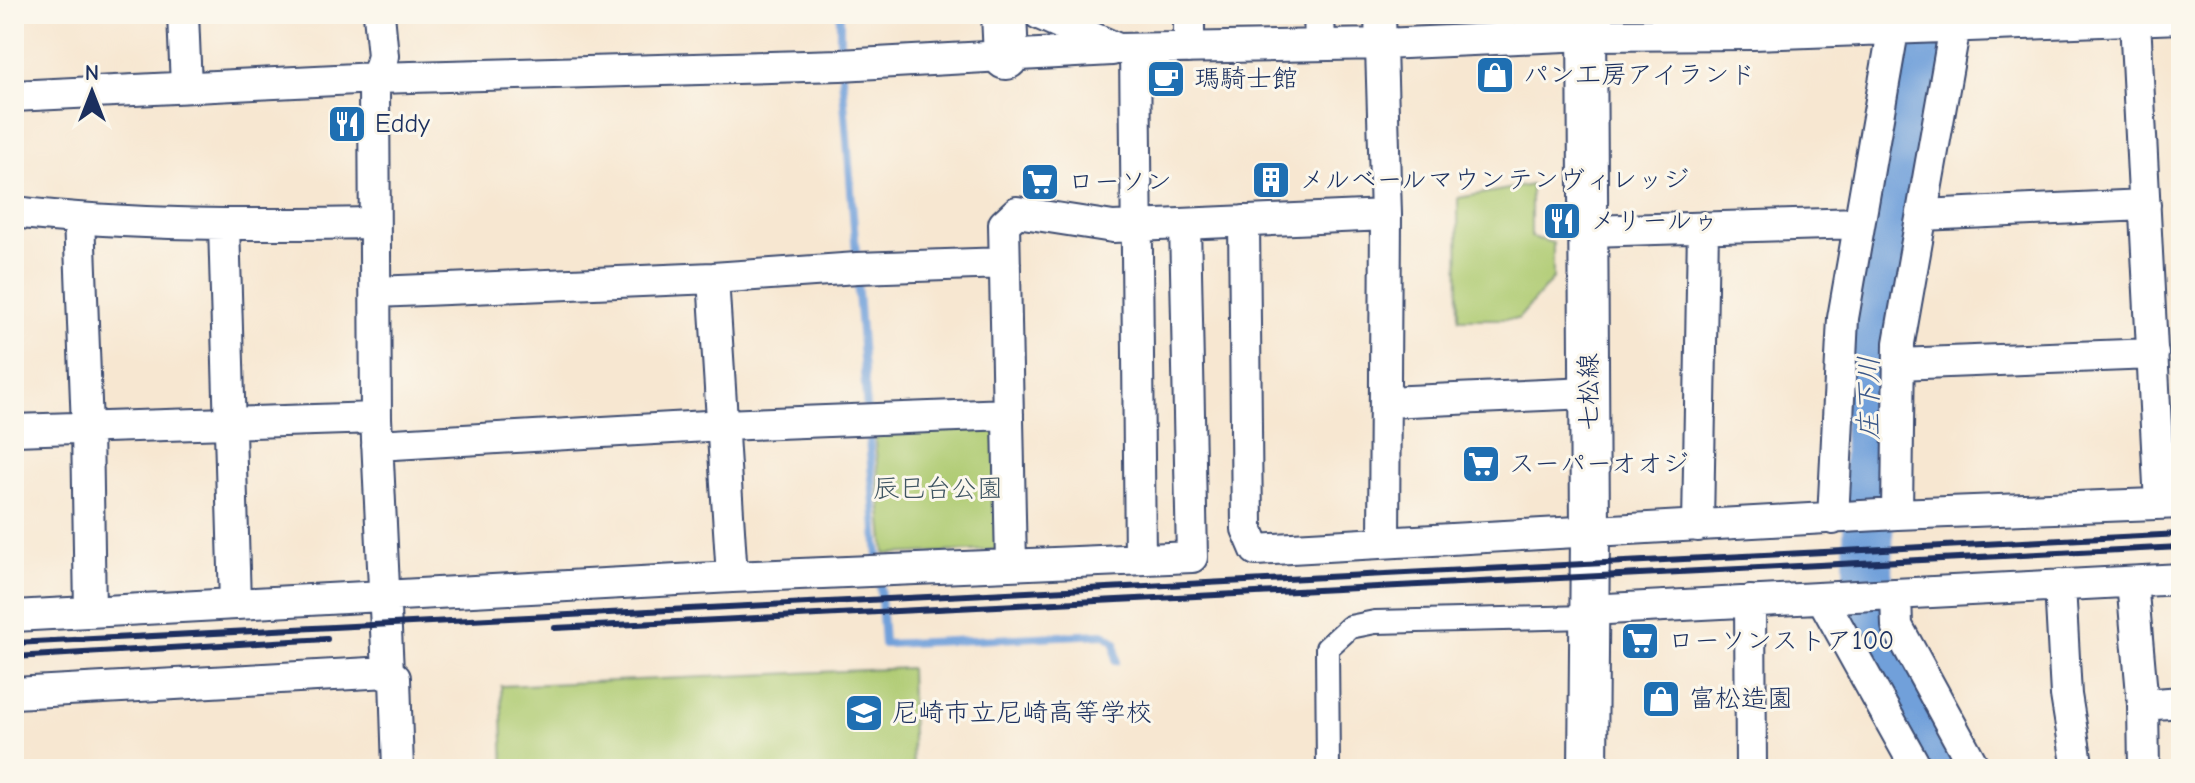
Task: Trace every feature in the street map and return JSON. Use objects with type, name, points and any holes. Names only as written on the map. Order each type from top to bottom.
[{"type":"main road","points":[[1004,14],[1006,57]]},
{"type":"street","points":[[183,14],[186,87]]},
{"type":"street","points":[[379,14],[383,56],[374,87],[376,432],[388,672]]},
{"type":"street","points":[[1039,14],[1127,49]]},
{"type":"street","points":[[1189,14],[1189,48]]},
{"type":"street","points":[[1319,14],[1320,44]]},
{"type":"street","points":[[14,96],[376,78],[840,65],[1127,49],[1320,44],[1381,29],[1755,24],[1950,27],[2018,19],[2181,18]]},
{"type":"street","points":[[1244,221],[1247,529],[1256,550],[1892,514],[2170,504],[2153,354],[2135,20]]},
{"type":"street","points":[[1840,518],[1843,318],[1898,24]]},
{"type":"street","name":"七松線","points":[[1587,25],[1588,769]]},
{"type":"street","points":[[1892,514],[1899,343],[1950,27]]},
{"type":"street","points":[[1381,29],[1386,215],[1384,541]]},
{"type":"street","points":[[1127,49],[1136,226],[1140,559]]},
{"type":"street","points":[[1922,215],[2145,205]]},
{"type":"street","points":[[14,212],[79,219],[224,225],[374,223]]},
{"type":"street","points":[[1011,565],[1004,224],[1017,212],[1113,227],[1386,215]]},
{"type":"street","points":[[79,219],[90,612]]},
{"type":"street","points":[[1589,231],[1859,223]]},
{"type":"street","points":[[14,616],[732,577],[1192,557],[1185,224]]},
{"type":"street","points":[[224,225],[235,603]]},
{"type":"street","points":[[1698,526],[1703,227]]},
{"type":"street","points":[[376,292],[1005,263]]},
{"type":"street","points":[[713,278],[732,577]]},
{"type":"street","points":[[1898,364],[2153,354]]},
{"type":"street","points":[[1386,402],[1589,393]]},
{"type":"street","points":[[14,430],[230,422],[376,432],[724,425],[1008,414]]},
{"type":"street","points":[[1328,769],[1327,648],[1350,627],[1375,622],[2181,579]]},
{"type":"street","points":[[2132,582],[2143,705],[2144,769]]},
{"type":"street","points":[[2060,585],[2066,695],[2078,769]]},
{"type":"street","points":[[1892,594],[1897,626],[1975,769]]},
{"type":"street","points":[[1833,597],[1917,769]]},
{"type":"street","points":[[1750,601],[1751,769]]},
{"type":"street","points":[[14,693],[388,672],[395,678],[398,769]]},
{"type":"street","points":[[2143,705],[2181,702]]},
{"type":"green space","points":[[1531,185],[1531,237],[1553,243],[1553,279],[1518,319],[1459,319],[1458,198]]},
{"type":"green space","name":"辰巳台公園","points":[[995,425],[998,550],[885,554],[874,428]]},
{"type":"green space","points":[[910,668],[913,769],[504,769],[501,686]]},
{"type":"waterway","points":[[840,14],[840,49]]},
{"type":"waterway","name":"庄下川","points":[[1927,14],[1869,337],[1868,624],[1944,769]]},
{"type":"waterway","points":[[842,75],[856,253]]},
{"type":"waterway","points":[[857,279],[878,557]]},
{"type":"waterway","points":[[880,584],[884,644],[1104,634],[1115,642],[1116,661]]},
{"type":"railway","points":[[14,643],[2181,534]]},
{"type":"railway","points":[[555,628],[2181,547]]},
{"type":"railway","points":[[14,657],[327,639]]},
{"type":"place","name":"パン工房アイランド","points":[[1495,75]]},
{"type":"place","name":"瑪騎士館","points":[[1166,79]]},
{"type":"place","name":"Eddy","points":[[347,124]]},
{"type":"place","name":"メルベールマウンテンヴィレッジ","points":[[1271,180]]},
{"type":"place","name":"ローソン","points":[[1040,182]]},
{"type":"place","name":"メリールゥ","points":[[1562,221]]},
{"type":"place","name":"スーパーオオジ","points":[[1481,464]]},
{"type":"place","name":"ローソンストア100","points":[[1640,641]]},
{"type":"place","name":"富松造園","points":[[1661,699]]},
{"type":"place","name":"尼崎市立尼崎高等学校","points":[[864,713]]}]
